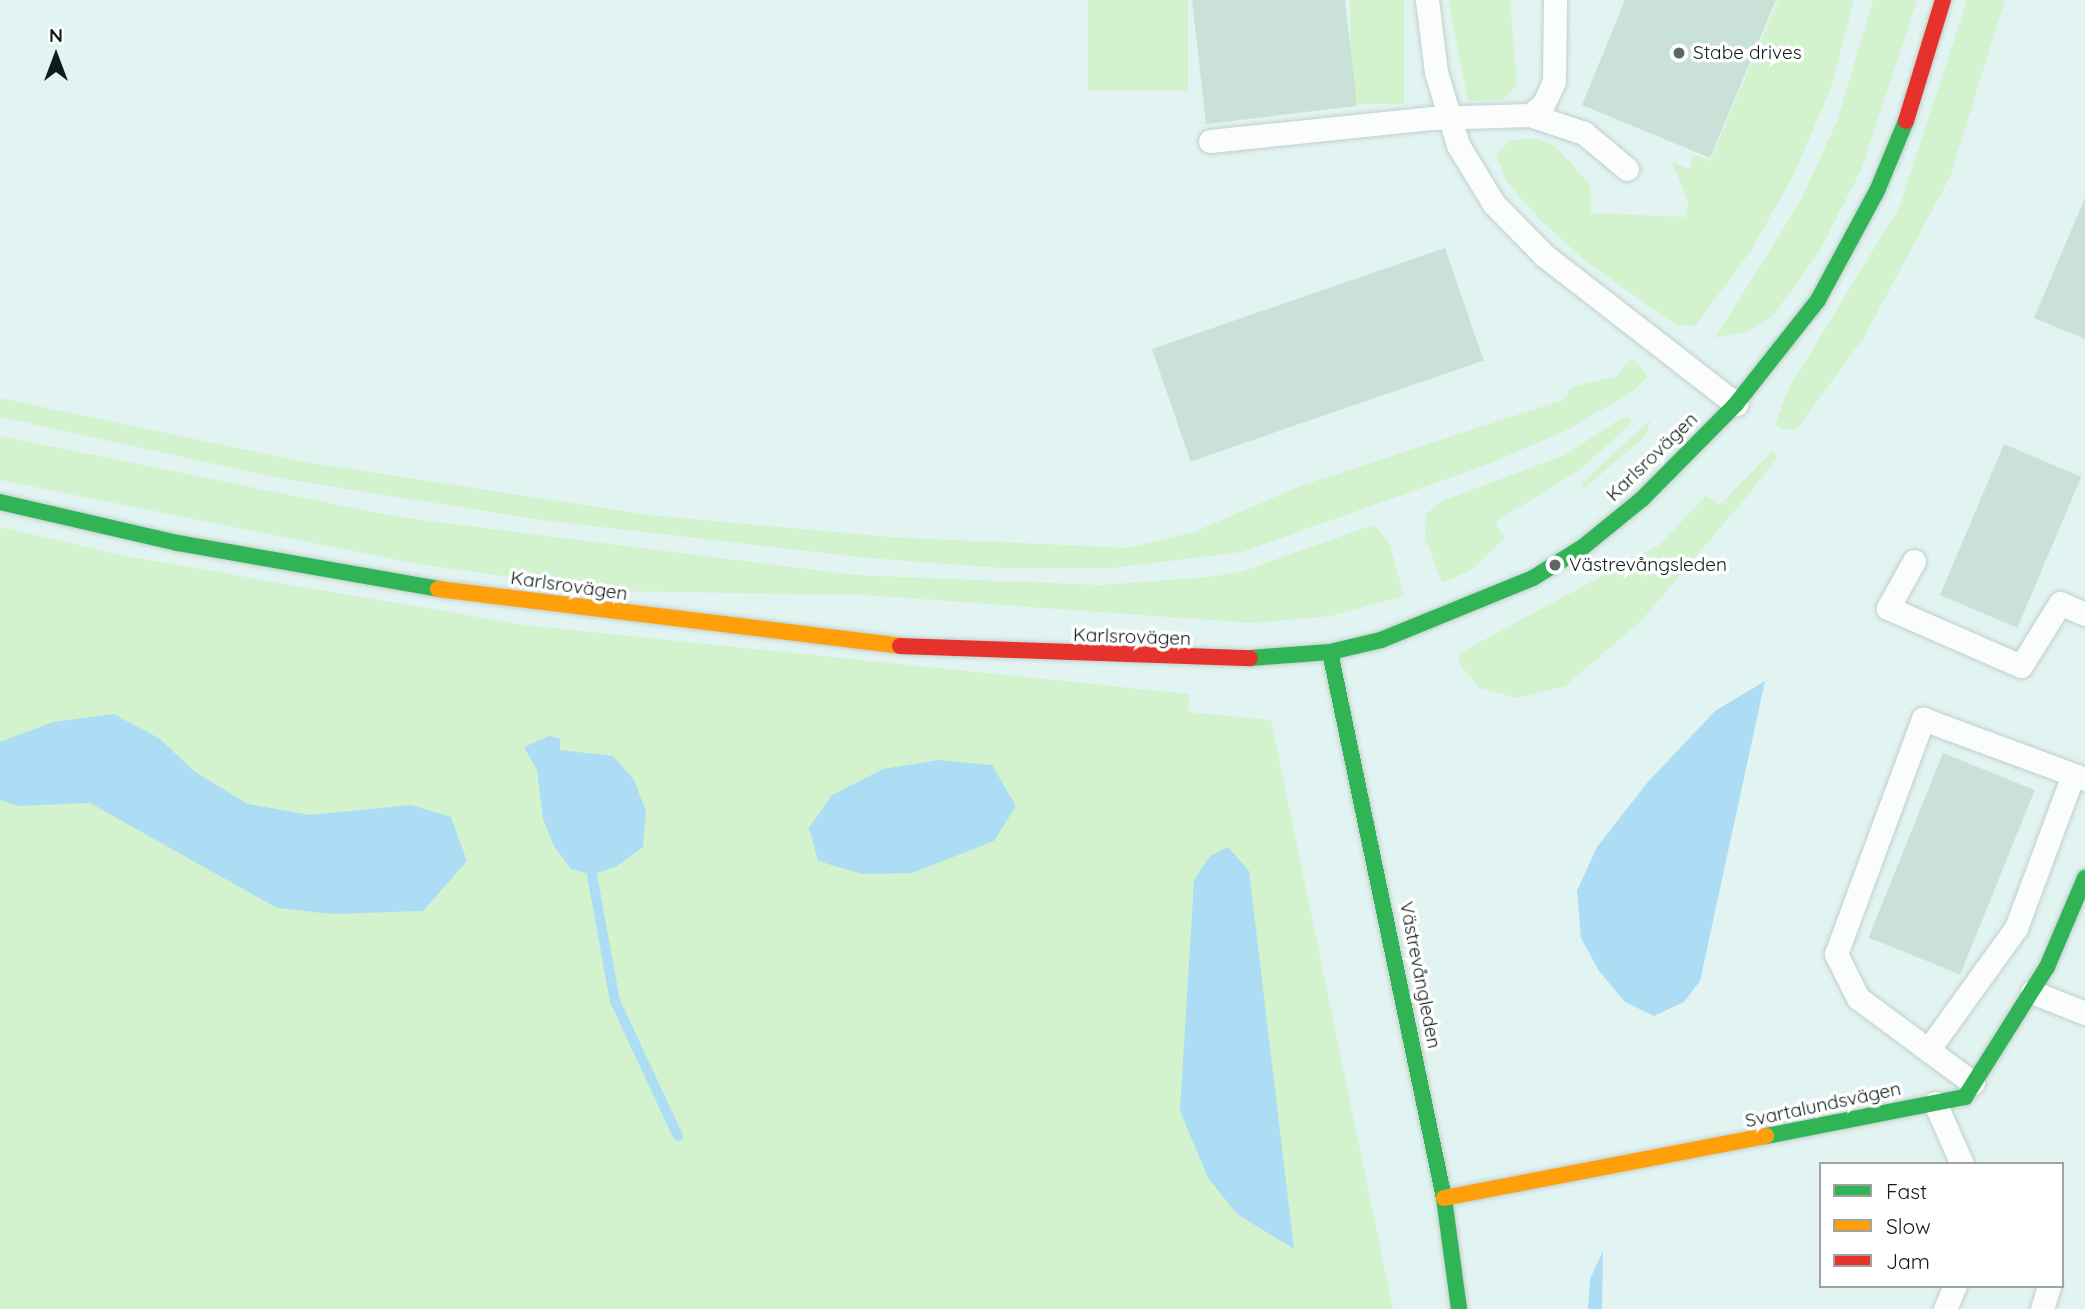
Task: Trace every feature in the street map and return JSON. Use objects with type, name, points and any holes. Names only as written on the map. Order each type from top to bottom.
[{"type":"street","name":"Karlsrovägen","points":[[0,502],[178,543],[406,585],[674,621],[898,646],[1114,659],[1231,660],[1330,652],[1443,620],[1544,572],[1642,499],[1736,404],[1818,300],[1877,191],[1909,113],[1943,0]]},
{"type":"street","name":"Västrevångleden","points":[[1330,652],[1444,1198],[1459,1309]]},
{"type":"street","name":"Svartalundsvägen","points":[[1444,1198],[1965,1097],[2032,992],[2085,878]]},
{"type":"lane","points":[[1427,0],[1436,72],[1458,145],[1494,204],[1545,256],[1736,404]]},
{"type":"lane","points":[[1530,115],[1544,104],[1555,82],[1555,0]]},
{"type":"lane","points":[[1210,141],[1450,118],[1530,115],[1584,133],[1627,169]]},
{"type":"lane","points":[[1914,561],[1888,608],[2021,666],[2060,603],[2085,614]]},
{"type":"lane","points":[[1928,1050],[2016,928],[2079,777],[1923,719],[1836,954],[1857,998],[1973,1083]]},
{"type":"lane","points":[[2032,992],[2085,1013]]},
{"type":"lane","points":[[1936,1103],[1961,1162]]},
{"type":"lane","points":[[1945,1309],[1954,1288]]},
{"type":"lane","points":[[2042,1309],[2048,1288]]},
{"type":"green space","points":[[1088,0],[1188,0],[1188,91],[1088,91]]},
{"type":"green space","points":[[1350,0],[1404,0],[1404,104],[1350,104]]},
{"type":"green space","points":[[1448,0],[1510,0],[1517,85],[1502,100],[1468,101]]},
{"type":"green space","points":[[1778,0],[1854,0],[1831,88],[1794,174],[1752,249],[1695,326],[1677,325],[1589,264],[1540,220],[1507,182],[1496,156],[1509,141],[1532,138],[1554,145],[1590,184],[1591,213],[1686,217],[1688,202],[1672,162],[1689,169],[1694,154],[1710,161]]},
{"type":"green space","points":[[1873,0],[1917,0],[1862,168],[1819,252],[1772,317],[1747,332],[1715,338],[1800,202],[1837,121]]},
{"type":"green space","points":[[1967,0],[2005,0],[1950,177],[1864,337],[1797,429],[1782,429],[1775,424],[1789,388],[1900,206]]},
{"type":"green space","points":[[1632,358],[1648,376],[1632,392],[1565,431],[1486,465],[1242,552],[1112,568],[999,568],[868,558],[541,520],[284,479],[0,417],[0,398],[299,461],[649,515],[891,537],[1128,548],[1194,532],[1300,486],[1563,400],[1572,387],[1616,376]]},
{"type":"green space","points":[[1629,417],[1632,423],[1578,471],[1495,522],[1505,538],[1471,570],[1442,583],[1425,538],[1426,514],[1442,501],[1565,455],[1620,419]]},
{"type":"green space","points":[[1651,419],[1646,436],[1583,489],[1581,484]]},
{"type":"green space","points":[[0,436],[398,517],[855,575],[1101,585],[1210,577],[1240,572],[1373,525],[1389,542],[1404,596],[1331,616],[1252,623],[864,595],[609,591],[418,564],[0,480]]},
{"type":"green space","points":[[1773,450],[1777,458],[1641,621],[1565,686],[1517,698],[1480,688],[1461,667],[1458,654],[1659,545],[1706,496],[1720,505]]},
{"type":"green space","points":[[0,527],[130,557],[524,625],[1189,694],[1188,712],[1271,720],[1393,1309],[0,1309]]},
{"type":"water","points":[[1765,681],[1700,981],[1684,1002],[1654,1016],[1625,1002],[1599,971],[1581,938],[1577,891],[1597,847],[1647,783],[1715,711]]},
{"type":"water","points":[[114,714],[160,739],[195,772],[248,804],[310,815],[411,805],[451,817],[467,861],[423,911],[332,914],[277,908],[90,803],[18,806],[0,800],[0,742],[53,722]]},
{"type":"water","points":[[549,736],[560,739],[560,750],[613,756],[634,780],[646,811],[643,847],[617,866],[592,875],[571,869],[554,846],[543,819],[537,770],[524,747]]},
{"type":"water","points":[[939,760],[992,765],[1016,806],[994,841],[912,873],[862,874],[818,861],[809,828],[832,795],[883,769]]},
{"type":"water","points":[[1228,847],[1249,871],[1294,1249],[1237,1214],[1208,1178],[1180,1111],[1194,880],[1210,856]]},
{"type":"water","points":[[1603,1251],[1602,1309],[1588,1309],[1590,1279]]},
{"type":"building","points":[[1192,0],[1345,0],[1357,106],[1206,124]]},
{"type":"building","name":"Stabe drives","points":[[1625,0],[1776,0],[1710,158],[1582,105]]},
{"type":"building","points":[[2085,198],[2085,339],[2034,318]]},
{"type":"building","points":[[1445,248],[1484,361],[1191,461],[1152,349]]},
{"type":"building","points":[[2004,444],[2081,477],[2017,628],[1940,595]]},
{"type":"building","points":[[1943,753],[2035,790],[1960,975],[1868,938]]},
{"type":"waterway","points":[[592,875],[615,1001],[678,1136]]},
{"type":"traffic: fast","points":[[1250,658],[1330,652],[1381,640],[1533,578],[1583,547],[1642,499],[1736,404],[1818,300],[1877,191],[1906,121]]},
{"type":"traffic: fast","points":[[0,502],[178,543],[438,589]]},
{"type":"traffic: fast","points":[[1330,652],[1444,1198],[1459,1309]]},
{"type":"traffic: fast","points":[[1766,1136],[1965,1097],[2047,967],[2085,878]]},
{"type":"traffic: slow","points":[[438,589],[900,646]]},
{"type":"traffic: slow","points":[[1444,1198],[1766,1136]]},
{"type":"traffic: jam","points":[[1906,121],[1943,0]]},
{"type":"traffic: jam","points":[[900,646],[1250,658]]},
{"type":"place","name":"Stabe drives","points":[[1679,53]]},
{"type":"place","name":"Västrevångsleden","points":[[1555,565]]}]
